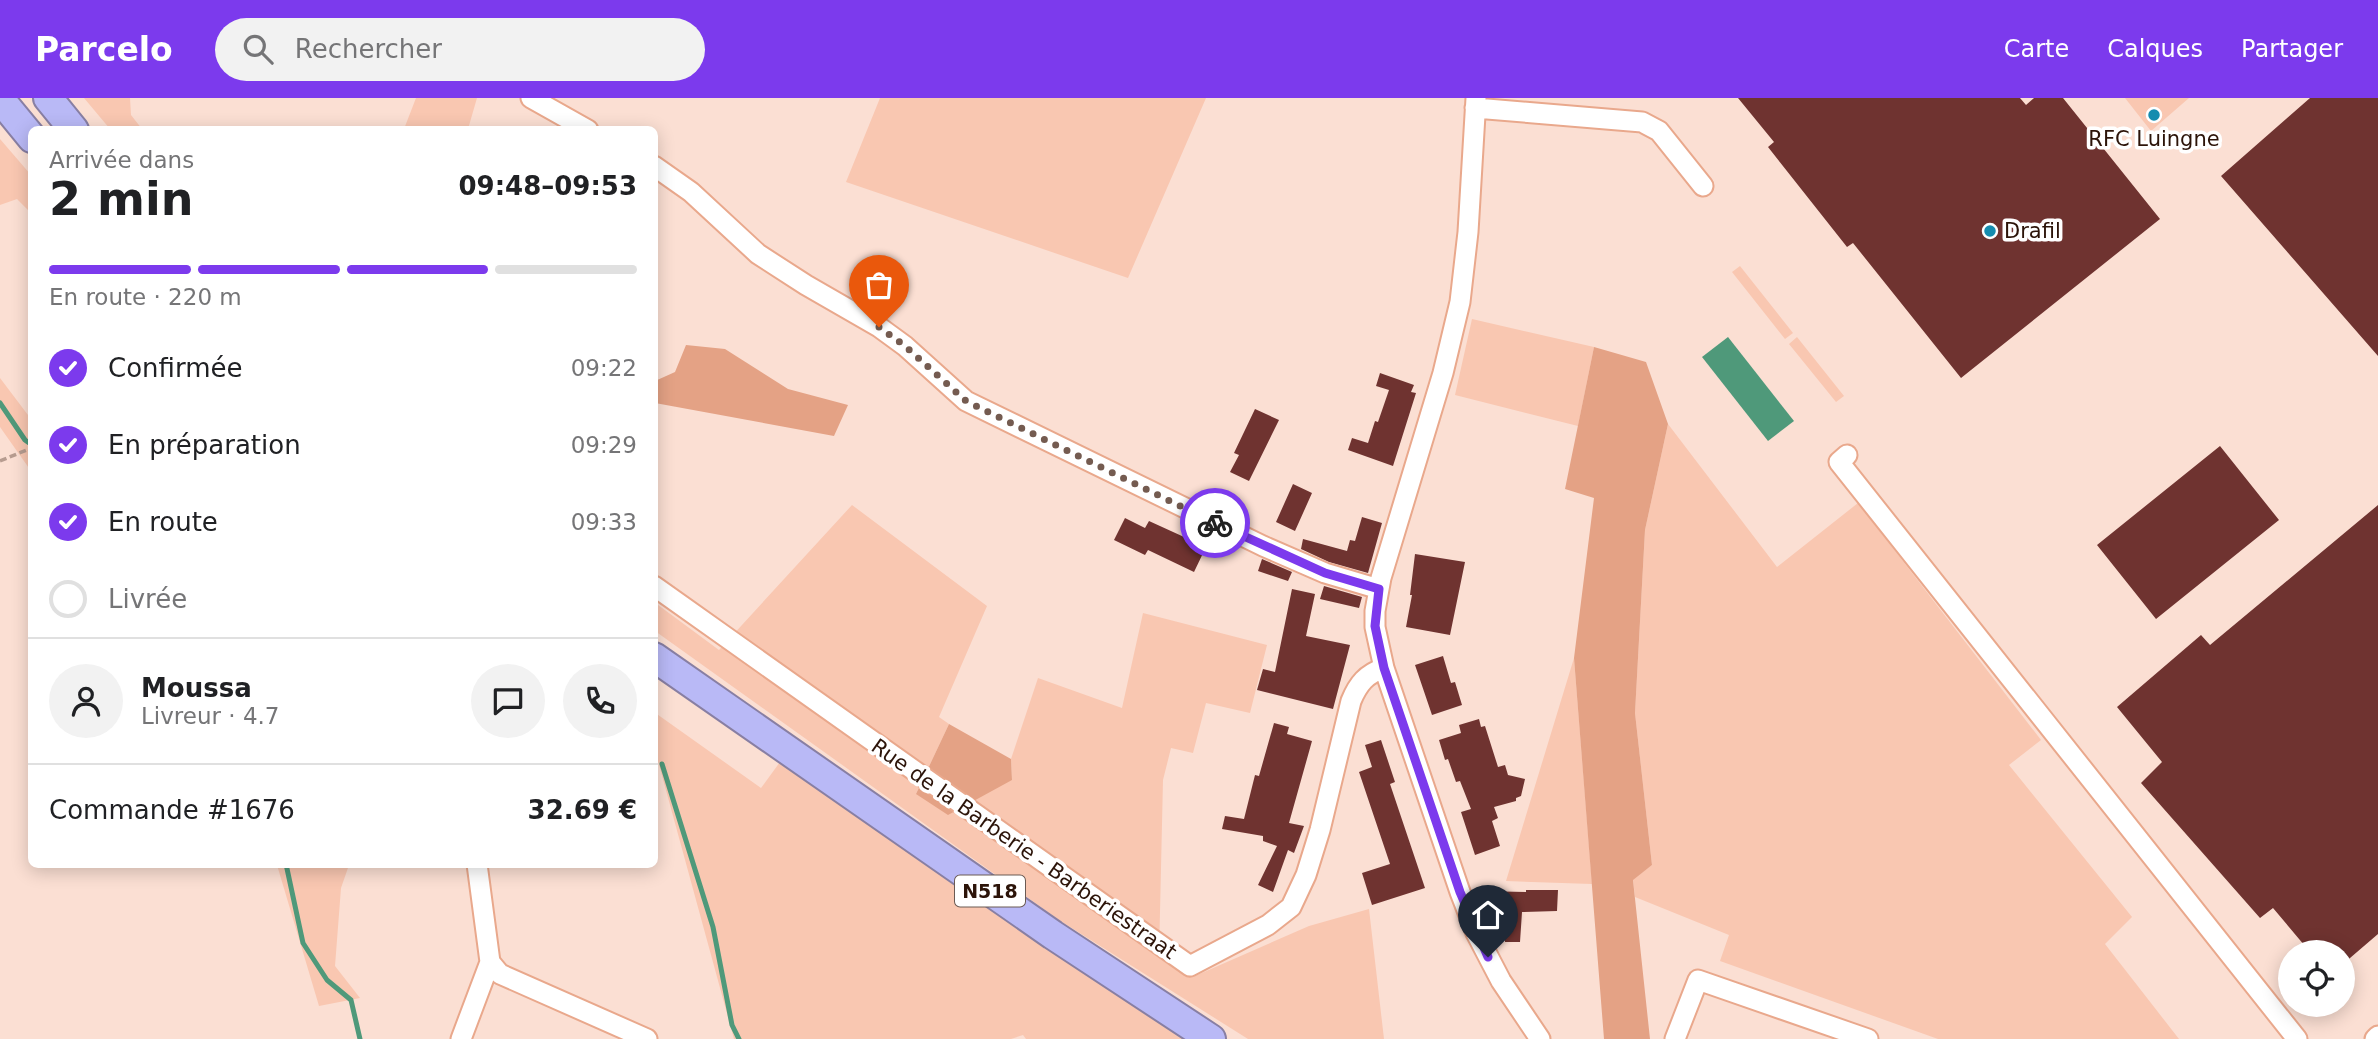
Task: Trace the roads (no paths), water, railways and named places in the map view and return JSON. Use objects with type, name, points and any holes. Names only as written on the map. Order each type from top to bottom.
[{"type":"highway","points":[[48,98],[71,126]]},
{"type":"highway","points":[[0,99],[28,133]]},
{"type":"highway","name":"N518","points":[[658,660],[1053,935],[1211,1039]]},
{"type":"highway","name":"N518","points":[[658,677],[773,739]]},
{"type":"street","points":[[531,98],[581,126]]},
{"type":"street","points":[[1540,1039],[1501,981],[1476,933],[1384,668],[1375,626],[1379,589],[1440,386],[1460,302],[1468,232],[1475,103],[1642,122],[1659,131],[1703,186]]},
{"type":"street","points":[[658,169],[691,192],[758,254],[879,327],[905,346],[966,401],[1263,546],[1325,573],[1379,589]]},
{"type":"street","points":[[1847,455],[1839,462],[2297,1039]]},
{"type":"street","name":"Rue de la Barberie - Barberiestraat","points":[[658,589],[1190,966],[1268,925],[1291,907],[1306,876],[1320,830],[1351,701],[1357,686],[1365,677],[1384,668]]},
{"type":"street","points":[[461,1039],[490,962],[478,868]]},
{"type":"street","points":[[490,962],[500,974],[647,1039]]},
{"type":"street","points":[[1675,1039],[1698,980],[1868,1039]]},
{"type":"waterway","points":[[0,403],[28,442]]},
{"type":"waterway","points":[[662,764],[713,927],[732,1025],[739,1039]]},
{"type":"waterway","points":[[287,868],[303,943],[327,980],[351,1000],[360,1039]]},
{"type":"place","name":"RFC Luingne","points":[[2154,115]]},
{"type":"place","name":"Drafil","points":[[1990,231]]}]
